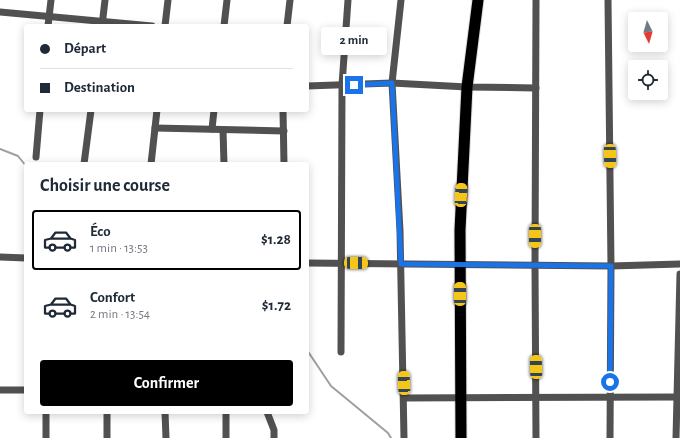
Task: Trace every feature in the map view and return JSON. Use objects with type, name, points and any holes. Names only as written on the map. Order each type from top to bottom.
[{"type":"highway","points":[[461,438],[460,230],[467,87],[478,0]]},
{"type":"street","points":[[48,24],[51,0]]},
{"type":"street","points":[[102,23],[105,0]]},
{"type":"street","points":[[165,24],[168,0]]},
{"type":"street","points":[[224,24],[227,0]]},
{"type":"street","points":[[287,24],[290,0]]},
{"type":"street","points":[[341,352],[342,85],[348,0]]},
{"type":"street","points":[[402,0],[392,83],[401,264],[404,438]]},
{"type":"street","points":[[536,0],[536,438]]},
{"type":"street","points":[[608,0],[611,266],[610,438]]},
{"type":"street","points":[[0,12],[119,24]]},
{"type":"street","points":[[309,86],[392,83],[467,87],[536,88]]},
{"type":"street","points":[[36,157],[40,112]]},
{"type":"street","points":[[84,162],[91,112]]},
{"type":"street","points":[[151,162],[157,112]]},
{"type":"street","points":[[212,129],[214,112]]},
{"type":"street","points":[[283,112],[284,162]]},
{"type":"street","points":[[155,128],[284,131]]},
{"type":"street","points":[[223,130],[224,162]]},
{"type":"street","points":[[0,257],[24,258]]},
{"type":"street","points":[[309,263],[611,266],[680,264]]},
{"type":"street","points":[[676,438],[680,274]]},
{"type":"street","points":[[0,390],[24,390]]},
{"type":"street","points":[[404,398],[460,396],[678,397]]},
{"type":"street","points":[[46,414],[46,438]]},
{"type":"street","points":[[107,414],[107,438]]},
{"type":"street","points":[[165,414],[166,438]]},
{"type":"street","points":[[226,414],[226,438]]},
{"type":"street","points":[[268,414],[274,430],[274,438]]},
{"type":"waterway","points":[[0,149],[18,156],[24,164]]},
{"type":"waterway","points":[[309,353],[331,386],[388,433],[391,438]]},
{"type":"route","points":[[354,85],[392,83],[401,264],[611,266],[610,382]]}]
